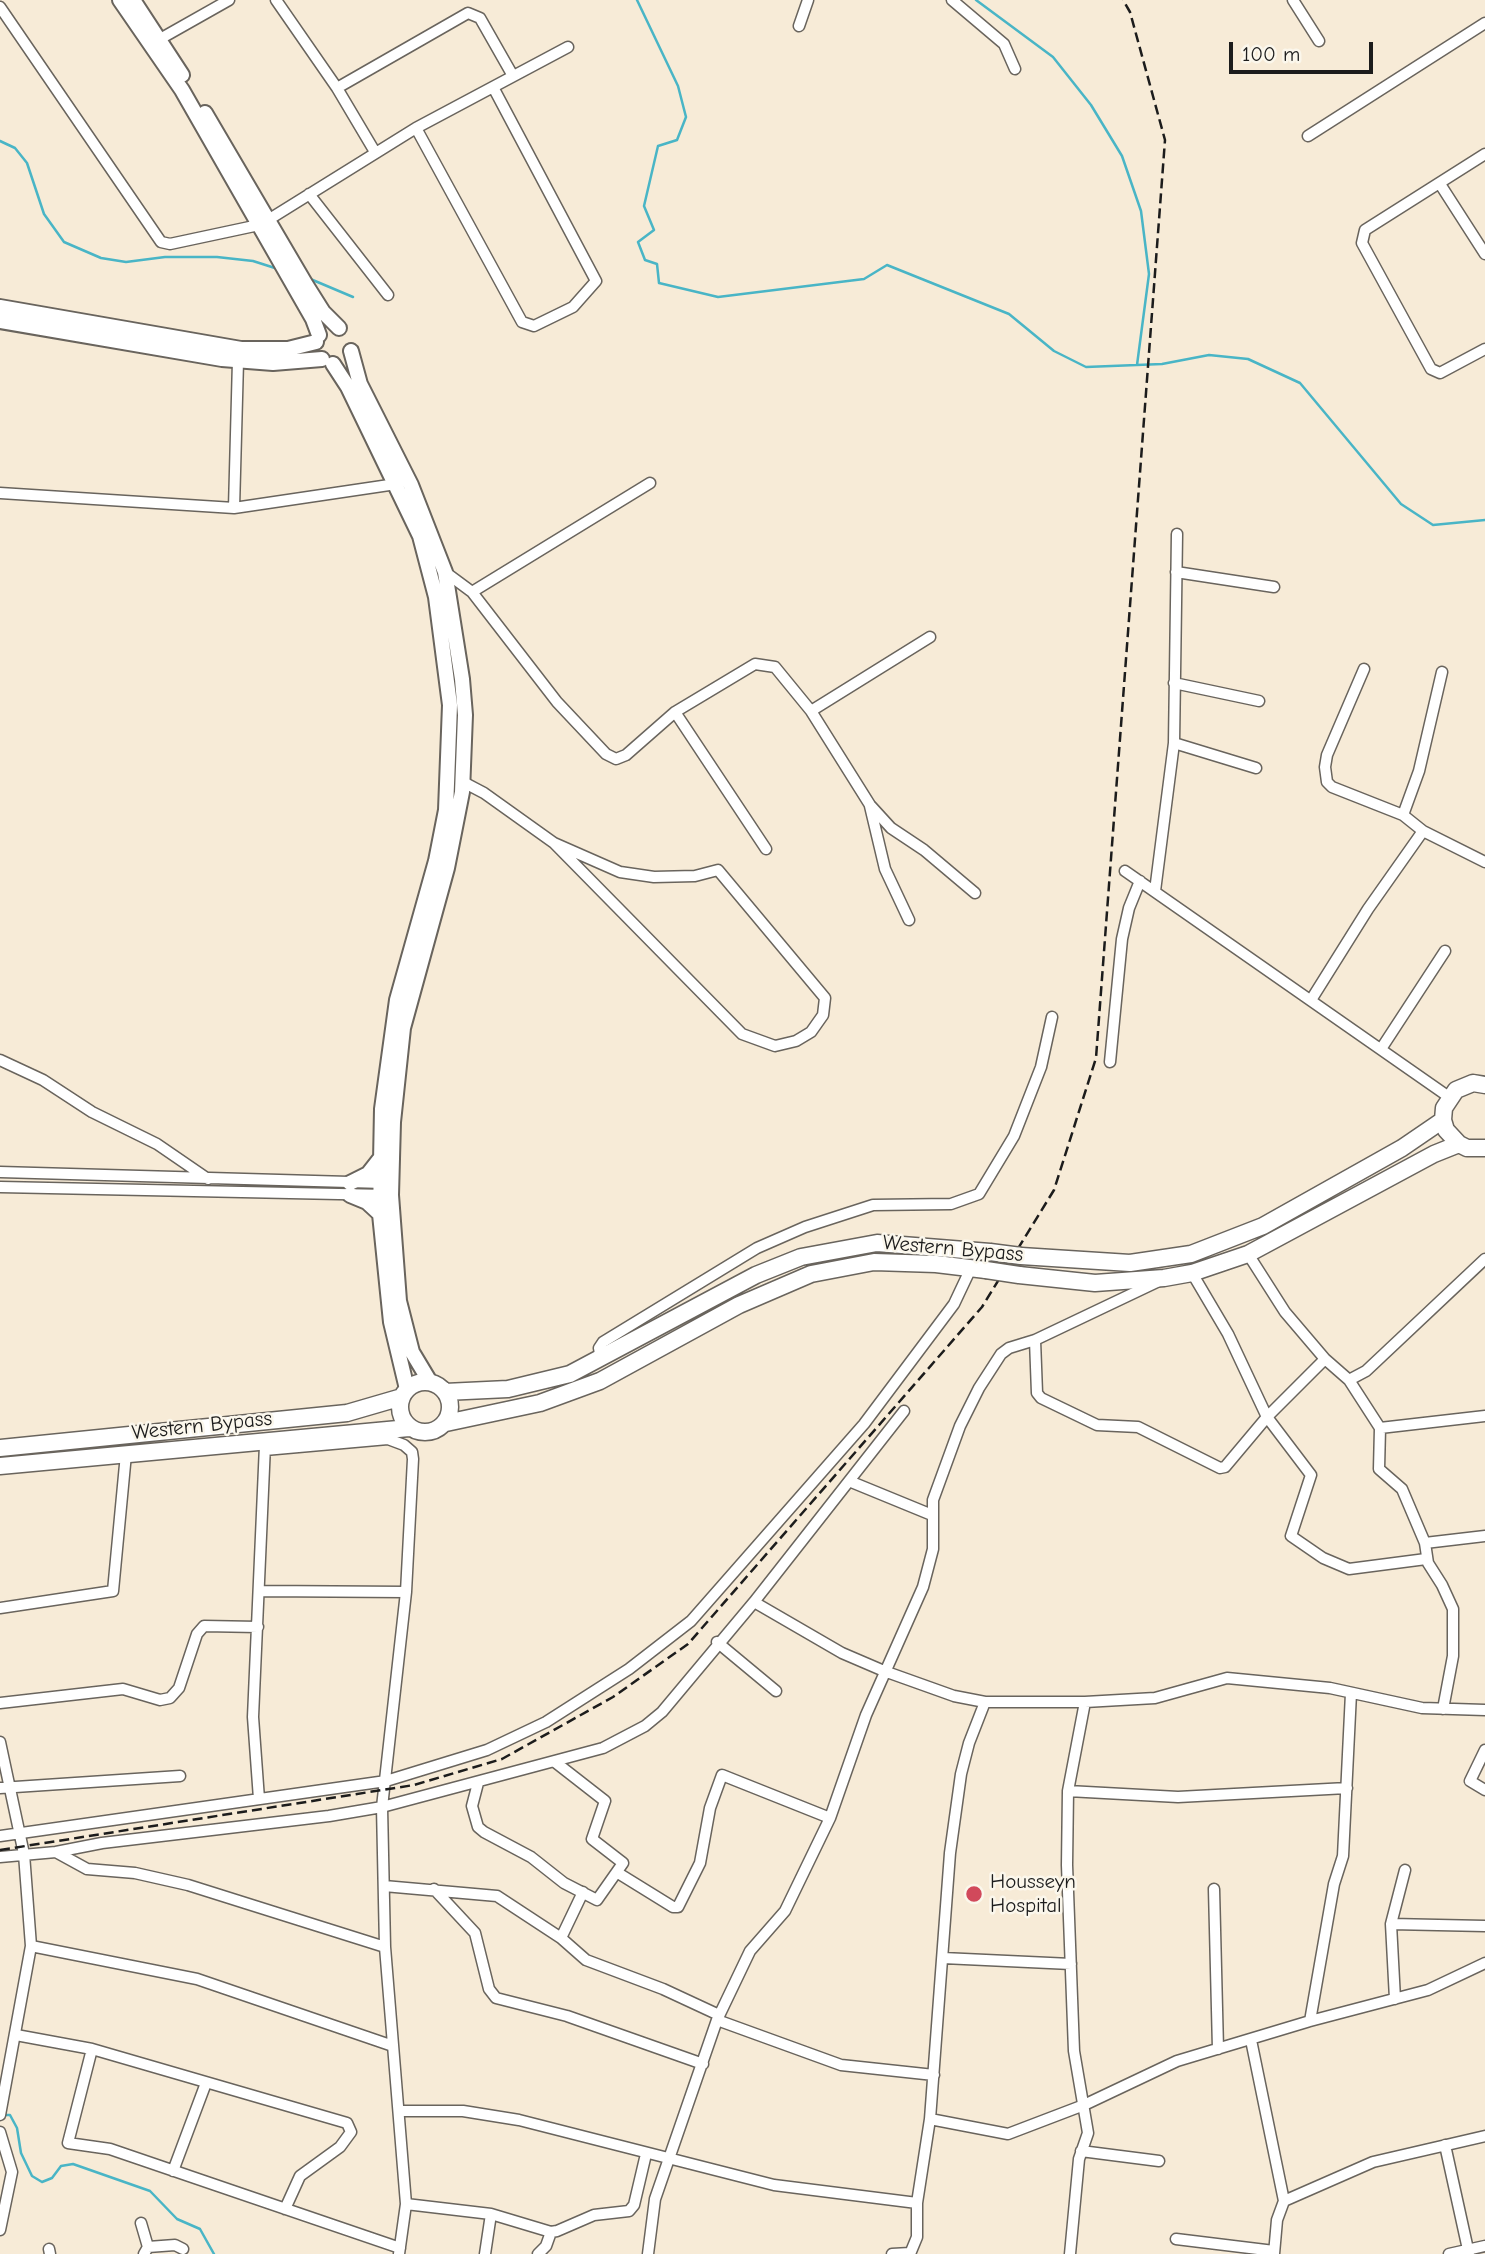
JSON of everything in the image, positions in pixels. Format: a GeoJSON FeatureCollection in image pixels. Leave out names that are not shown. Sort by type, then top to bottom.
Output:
{"type":"FeatureCollection","features":[{"type":"Feature","properties":{"kind":"main road"},"geometry":{"type":"LineString","coordinates":[[120,0],[182,90],[263,223],[293,274],[327,361],[348,387],[420,537],[436,597],[447,667],[451,738],[446,810],[391,1025],[379,1160],[385,1189],[402,1318],[412,1352],[430,1382],[445,1392],[450,1405],[446,1423],[428,1433],[409,1428],[399,1410],[405,1393],[391,1322],[380,1214],[385,1189],[404,1028],[447,868],[463,782],[462,679],[445,572],[411,485],[360,384],[351,351],[351,340],[323,312],[306,285],[293,274],[282,265],[263,223],[160,39],[133,0]]}},
{"type":"Feature","properties":{"kind":"main road"},"geometry":{"type":"LineString","coordinates":[[0,307],[241,349],[288,349],[317,339],[326,329],[339,328]]}},
{"type":"Feature","properties":{"kind":"main road"},"geometry":{"type":"LineString","coordinates":[[0,321],[238,361],[343,361],[351,351]]}},
{"type":"Feature","properties":{"kind":"main road"},"geometry":{"type":"LineString","coordinates":[[1485,1085],[1464,1085],[1449,1097],[1443,1120],[1446,1129],[1459,1144],[1477,1149],[1485,1147]]}},
{"type":"Feature","properties":{"kind":"main road","name":"Western Bypass"},"geometry":{"type":"LineString","coordinates":[[445,1392],[485,1391],[537,1384],[570,1374],[601,1360],[744,1281],[801,1257],[877,1243],[1105,1263],[1163,1260],[1191,1254],[1263,1226],[1402,1148],[1443,1120]]}},
{"type":"Feature","properties":{"kind":"main road","name":"Western Bypass"},"geometry":{"type":"LineString","coordinates":[[446,1423],[540,1403],[600,1381],[739,1305],[811,1274],[874,1262],[979,1269],[1095,1283],[1164,1278],[1192,1273],[1248,1254],[1434,1154],[1459,1144]]}},
{"type":"Feature","properties":{"kind":"main road"},"geometry":{"type":"LineString","coordinates":[[379,1160],[368,1174],[350,1189],[380,1214]]}},
{"type":"Feature","properties":{"kind":"main road"},"geometry":{"type":"LineString","coordinates":[[405,1393],[419,1382],[430,1382]]}},
{"type":"Feature","properties":{"kind":"main road","name":"Western Bypass"},"geometry":{"type":"LineString","coordinates":[[0,1448],[346,1413],[405,1393]]}},
{"type":"Feature","properties":{"kind":"main road","name":"Western Bypass"},"geometry":{"type":"LineString","coordinates":[[0,1466],[126,1454],[265,1446],[409,1428]]}},
{"type":"Feature","properties":{"kind":"street"},"geometry":{"type":"LineString","coordinates":[[160,39],[229,0]]}},
{"type":"Feature","properties":{"kind":"street"},"geometry":{"type":"LineString","coordinates":[[276,0],[337,88],[375,152]]}},
{"type":"Feature","properties":{"kind":"street"},"geometry":{"type":"LineString","coordinates":[[799,26],[808,0]]}},
{"type":"Feature","properties":{"kind":"street"},"geometry":{"type":"LineString","coordinates":[[952,0],[1004,44],[1015,69]]}},
{"type":"Feature","properties":{"kind":"street"},"geometry":{"type":"LineString","coordinates":[[1293,0],[1320,41]]}},
{"type":"Feature","properties":{"kind":"street"},"geometry":{"type":"LineString","coordinates":[[0,7],[161,242],[170,244],[263,223],[416,128],[568,47]]}},
{"type":"Feature","properties":{"kind":"street"},"geometry":{"type":"LineString","coordinates":[[337,88],[468,13],[480,18],[513,76]]}},
{"type":"Feature","properties":{"kind":"street"},"geometry":{"type":"LineString","coordinates":[[1308,136],[1485,23]]}},
{"type":"Feature","properties":{"kind":"street"},"geometry":{"type":"LineString","coordinates":[[416,128],[522,322],[534,326],[573,307],[596,281],[493,87]]}},
{"type":"Feature","properties":{"kind":"street"},"geometry":{"type":"LineString","coordinates":[[1485,155],[1366,230],[1362,243],[1431,369],[1440,373],[1485,349]]}},
{"type":"Feature","properties":{"kind":"street"},"geometry":{"type":"LineString","coordinates":[[1440,184],[1485,254]]}},
{"type":"Feature","properties":{"kind":"street"},"geometry":{"type":"LineString","coordinates":[[309,194],[388,295]]}},
{"type":"Feature","properties":{"kind":"street"},"geometry":{"type":"LineString","coordinates":[[234,508],[238,361]]}},
{"type":"Feature","properties":{"kind":"street"},"geometry":{"type":"LineString","coordinates":[[472,592],[650,483]]}},
{"type":"Feature","properties":{"kind":"street"},"geometry":{"type":"LineString","coordinates":[[0,493],[234,508],[396,484]]}},
{"type":"Feature","properties":{"kind":"street"},"geometry":{"type":"LineString","coordinates":[[1155,891],[1174,743],[1177,534]]}},
{"type":"Feature","properties":{"kind":"street"},"geometry":{"type":"LineString","coordinates":[[445,572],[472,592],[517,655],[606,754],[616,759],[626,755],[676,712],[755,664],[775,667],[811,711],[870,805],[891,828],[924,850],[975,893]]}},
{"type":"Feature","properties":{"kind":"street"},"geometry":{"type":"LineString","coordinates":[[1176,572],[1275,587]]}},
{"type":"Feature","properties":{"kind":"street"},"geometry":{"type":"LineString","coordinates":[[811,711],[930,637]]}},
{"type":"Feature","properties":{"kind":"street"},"geometry":{"type":"LineString","coordinates":[[1364,669],[1327,755],[1326,776],[1332,787],[1403,815],[1423,831],[1485,862]]}},
{"type":"Feature","properties":{"kind":"street"},"geometry":{"type":"LineString","coordinates":[[1403,815],[1416,784],[1442,672]]}},
{"type":"Feature","properties":{"kind":"street"},"geometry":{"type":"LineString","coordinates":[[1174,683],[1259,701]]}},
{"type":"Feature","properties":{"kind":"street"},"geometry":{"type":"LineString","coordinates":[[676,712],[766,849]]}},
{"type":"Feature","properties":{"kind":"street"},"geometry":{"type":"LineString","coordinates":[[1174,743],[1256,768]]}},
{"type":"Feature","properties":{"kind":"street"},"geometry":{"type":"LineString","coordinates":[[463,782],[484,793],[554,843],[743,1034],[775,1046],[796,1041],[811,1032],[823,1015],[825,998],[718,870],[695,876],[654,877],[620,872],[554,843]]}},
{"type":"Feature","properties":{"kind":"street"},"geometry":{"type":"LineString","coordinates":[[870,805],[885,869],[909,919]]}},
{"type":"Feature","properties":{"kind":"street"},"geometry":{"type":"LineString","coordinates":[[1311,1000],[1368,909],[1423,831]]}},
{"type":"Feature","properties":{"kind":"street"},"geometry":{"type":"LineString","coordinates":[[1125,871],[1449,1097]]}},
{"type":"Feature","properties":{"kind":"street"},"geometry":{"type":"LineString","coordinates":[[1110,1062],[1122,939],[1129,908],[1140,881]]}},
{"type":"Feature","properties":{"kind":"street"},"geometry":{"type":"LineString","coordinates":[[1381,1049],[1445,951]]}},
{"type":"Feature","properties":{"kind":"street"},"geometry":{"type":"LineString","coordinates":[[601,1360],[599,1348],[609,1338],[757,1248],[805,1227],[873,1205],[951,1203],[979,1194],[1014,1136],[1041,1067],[1052,1017]]}},
{"type":"Feature","properties":{"kind":"street"},"geometry":{"type":"LineString","coordinates":[[0,1060],[43,1080],[92,1112],[157,1144],[209,1179]]}},
{"type":"Feature","properties":{"kind":"street"},"geometry":{"type":"LineString","coordinates":[[0,1172],[209,1179],[350,1189]]}},
{"type":"Feature","properties":{"kind":"street"},"geometry":{"type":"LineString","coordinates":[[0,1187],[385,1189]]}},
{"type":"Feature","properties":{"kind":"street"},"geometry":{"type":"LineString","coordinates":[[1248,1254],[1284,1312],[1325,1359],[1349,1380],[1380,1428],[1379,1469],[1402,1489],[1425,1542],[1426,1559],[1453,1609],[1452,1656],[1443,1709]]}},
{"type":"Feature","properties":{"kind":"street"},"geometry":{"type":"LineString","coordinates":[[1349,1380],[1366,1371],[1485,1259]]}},
{"type":"Feature","properties":{"kind":"street"},"geometry":{"type":"LineString","coordinates":[[0,1836],[386,1781],[486,1750],[545,1722],[629,1669],[691,1621],[864,1424],[979,1269]]}},
{"type":"Feature","properties":{"kind":"street"},"geometry":{"type":"LineString","coordinates":[[1192,1273],[1228,1334],[1267,1417],[1311,1475],[1290,1533],[1293,1539],[1323,1558],[1349,1569],[1359,1570],[1426,1559]]}},
{"type":"Feature","properties":{"kind":"street"},"geometry":{"type":"LineString","coordinates":[[648,2254],[655,2199],[718,2018],[750,1951],[785,1911],[830,1818],[884,1671],[923,1587],[933,1549],[932,1515],[936,1492],[960,1426],[979,1388],[1001,1354],[1164,1278]]}},
{"type":"Feature","properties":{"kind":"street"},"geometry":{"type":"LineString","coordinates":[[1035,1340],[1037,1392],[1041,1398],[1097,1425],[1138,1427],[1220,1468],[1224,1467],[1267,1417],[1325,1359]]}},
{"type":"Feature","properties":{"kind":"street"},"geometry":{"type":"LineString","coordinates":[[0,1857],[56,1853],[102,1843],[316,1818],[382,1807],[604,1748],[645,1726],[662,1713],[717,1643],[754,1602],[904,1410]]}},
{"type":"Feature","properties":{"kind":"street"},"geometry":{"type":"LineString","coordinates":[[1380,1428],[1485,1416]]}},
{"type":"Feature","properties":{"kind":"street"},"geometry":{"type":"LineString","coordinates":[[92,2049],[68,2143],[110,2149],[399,2251],[406,2204],[401,2111],[385,1947],[382,1807],[406,1592],[412,1451],[388,1439],[265,1446],[253,1717],[259,1799]]}},
{"type":"Feature","properties":{"kind":"street"},"geometry":{"type":"LineString","coordinates":[[0,1608],[113,1591],[126,1454]]}},
{"type":"Feature","properties":{"kind":"street"},"geometry":{"type":"LineString","coordinates":[[849,1480],[932,1515]]}},
{"type":"Feature","properties":{"kind":"street"},"geometry":{"type":"LineString","coordinates":[[1425,1542],[1485,1536]]}},
{"type":"Feature","properties":{"kind":"street"},"geometry":{"type":"LineString","coordinates":[[260,1591],[406,1592]]}},
{"type":"Feature","properties":{"kind":"street"},"geometry":{"type":"LineString","coordinates":[[754,1602],[842,1653],[954,1696],[985,1702],[1085,1702],[1155,1698],[1227,1678],[1351,1693],[1422,1708],[1485,1710]]}},
{"type":"Feature","properties":{"kind":"street"},"geometry":{"type":"LineString","coordinates":[[0,1703],[123,1689],[160,1700],[170,1698],[179,1688],[197,1634],[204,1626],[258,1627]]}},
{"type":"Feature","properties":{"kind":"street"},"geometry":{"type":"LineString","coordinates":[[717,1643],[776,1691]]}},
{"type":"Feature","properties":{"kind":"street"},"geometry":{"type":"LineString","coordinates":[[1310,2021],[1334,1884],[1343,1856],[1351,1693]]}},
{"type":"Feature","properties":{"kind":"street"},"geometry":{"type":"LineString","coordinates":[[892,2254],[910,2253],[917,2237],[917,2203],[934,2075],[950,1853],[961,1774],[985,1702]]}},
{"type":"Feature","properties":{"kind":"street"},"geometry":{"type":"LineString","coordinates":[[1070,2254],[1081,2151],[1088,2133],[1074,2051],[1068,1791],[1085,1702]]}},
{"type":"Feature","properties":{"kind":"street"},"geometry":{"type":"LineString","coordinates":[[0,1742],[5,1787],[24,1854],[31,1945],[1,2111]]}},
{"type":"Feature","properties":{"kind":"street"},"geometry":{"type":"LineString","coordinates":[[1485,1750],[1470,1781],[1485,1790]]}},
{"type":"Feature","properties":{"kind":"street"},"geometry":{"type":"LineString","coordinates":[[478,1783],[472,1806],[478,1827],[599,1900],[618,1873],[621,1860],[592,1839],[607,1805],[555,1762]]}},
{"type":"Feature","properties":{"kind":"street"},"geometry":{"type":"LineString","coordinates":[[618,1873],[673,1908],[678,1907],[702,1858],[710,1808],[722,1775],[830,1818]]}},
{"type":"Feature","properties":{"kind":"street"},"geometry":{"type":"LineString","coordinates":[[5,1787],[180,1776]]}},
{"type":"Feature","properties":{"kind":"street"},"geometry":{"type":"LineString","coordinates":[[1068,1791],[1178,1797],[1346,1788]]}},
{"type":"Feature","properties":{"kind":"street"},"geometry":{"type":"LineString","coordinates":[[56,1853],[87,1869],[135,1873],[188,1885],[385,1947]]}},
{"type":"Feature","properties":{"kind":"street"},"geometry":{"type":"LineString","coordinates":[[1395,1999],[1391,1924],[1405,1870]]}},
{"type":"Feature","properties":{"kind":"street"},"geometry":{"type":"LineString","coordinates":[[384,1886],[497,1896],[561,1938],[586,1960],[663,1989],[718,2018],[841,2065],[934,2075]]}},
{"type":"Feature","properties":{"kind":"street"},"geometry":{"type":"LineString","coordinates":[[434,1889],[475,1933],[489,1989],[496,1998],[567,2016],[703,2064]]}},
{"type":"Feature","properties":{"kind":"street"},"geometry":{"type":"LineString","coordinates":[[1214,1889],[1219,2049]]}},
{"type":"Feature","properties":{"kind":"street"},"geometry":{"type":"LineString","coordinates":[[561,1938],[583,1892]]}},
{"type":"Feature","properties":{"kind":"street"},"geometry":{"type":"LineString","coordinates":[[1391,1924],[1485,1926]]}},
{"type":"Feature","properties":{"kind":"street"},"geometry":{"type":"LineString","coordinates":[[31,1945],[197,1979],[393,2046]]}},
{"type":"Feature","properties":{"kind":"street"},"geometry":{"type":"LineString","coordinates":[[943,1958],[1071,1964]]}},
{"type":"Feature","properties":{"kind":"street"},"geometry":{"type":"LineString","coordinates":[[930,2119],[1009,2134],[1084,2105],[1177,2062],[1310,2021],[1449,1983],[1485,1963]]}},
{"type":"Feature","properties":{"kind":"street"},"geometry":{"type":"LineString","coordinates":[[16,2035],[92,2049],[351,2127],[351,2132],[337,2151],[300,2176],[285,2209]]}},
{"type":"Feature","properties":{"kind":"street"},"geometry":{"type":"LineString","coordinates":[[1176,2239],[1274,2252],[1277,2220],[1284,2201],[1251,2040]]}},
{"type":"Feature","properties":{"kind":"street"},"geometry":{"type":"LineString","coordinates":[[173,2171],[206,2083]]}},
{"type":"Feature","properties":{"kind":"street"},"geometry":{"type":"LineString","coordinates":[[401,2111],[463,2111],[519,2120],[670,2161],[791,2188],[917,2203]]}},
{"type":"Feature","properties":{"kind":"street"},"geometry":{"type":"LineString","coordinates":[[0,2132],[12,2172],[3,2203],[0,2230]]}},
{"type":"Feature","properties":{"kind":"street"},"geometry":{"type":"LineString","coordinates":[[1284,2201],[1373,2162],[1485,2136]]}},
{"type":"Feature","properties":{"kind":"street"},"geometry":{"type":"LineString","coordinates":[[1446,2145],[1468,2253]]}},
{"type":"Feature","properties":{"kind":"street"},"geometry":{"type":"LineString","coordinates":[[1081,2151],[1159,2161]]}},
{"type":"Feature","properties":{"kind":"street"},"geometry":{"type":"LineString","coordinates":[[406,2204],[491,2214],[551,2232],[594,2215],[629,2211],[634,2204],[646,2154]]}},
{"type":"Feature","properties":{"kind":"street"},"geometry":{"type":"LineString","coordinates":[[485,2254],[491,2214]]}},
{"type":"Feature","properties":{"kind":"street"},"geometry":{"type":"LineString","coordinates":[[141,2223],[146,2250],[175,2245],[183,2249]]}},
{"type":"Feature","properties":{"kind":"street"},"geometry":{"type":"LineString","coordinates":[[538,2254],[546,2246],[551,2232]]}},
{"type":"Feature","properties":{"kind":"street"},"geometry":{"type":"LineString","coordinates":[[1449,2254],[1468,2253],[1485,2246]]}},
{"type":"Feature","properties":{"kind":"waterway"},"geometry":{"type":"LineString","coordinates":[[637,0],[678,86],[686,117],[677,140],[658,146],[644,206],[654,230],[638,242],[645,260],[657,264],[659,283],[718,297],[864,279],[887,265],[1009,314],[1054,351],[1086,367],[1162,364],[1209,355],[1248,359],[1300,383],[1401,504],[1433,525],[1485,520]]}},
{"type":"Feature","properties":{"kind":"waterway"},"geometry":{"type":"LineString","coordinates":[[976,0],[1053,57],[1091,105],[1122,156],[1141,211],[1149,274],[1137,365]]}},
{"type":"Feature","properties":{"kind":"waterway"},"geometry":{"type":"LineString","coordinates":[[0,141],[15,148],[27,163],[44,214],[64,242],[101,258],[126,262],[165,257],[217,257],[253,261],[278,269]]}},
{"type":"Feature","properties":{"kind":"waterway"},"geometry":{"type":"LineString","coordinates":[[308,278],[353,297]]}},
{"type":"Feature","properties":{"kind":"waterway"},"geometry":{"type":"LineString","coordinates":[[2,2115],[10,2115],[17,2128],[21,2153],[32,2176],[42,2182],[52,2178],[61,2166],[73,2164],[150,2191],[177,2219],[200,2229],[214,2254]]}},
{"type":"Feature","properties":{"kind":"railway"},"geometry":{"type":"LineString","coordinates":[[0,1850],[414,1785],[502,1759],[613,1697],[688,1644],[982,1307],[1054,1190],[1096,1058],[1165,140],[1130,12],[1123,0]]}},
{"type":"Feature","properties":{"kind":"place","name":"Housseyn Hospital"},"geometry":{"type":"Point","coordinates":[974,1894]}}]}
